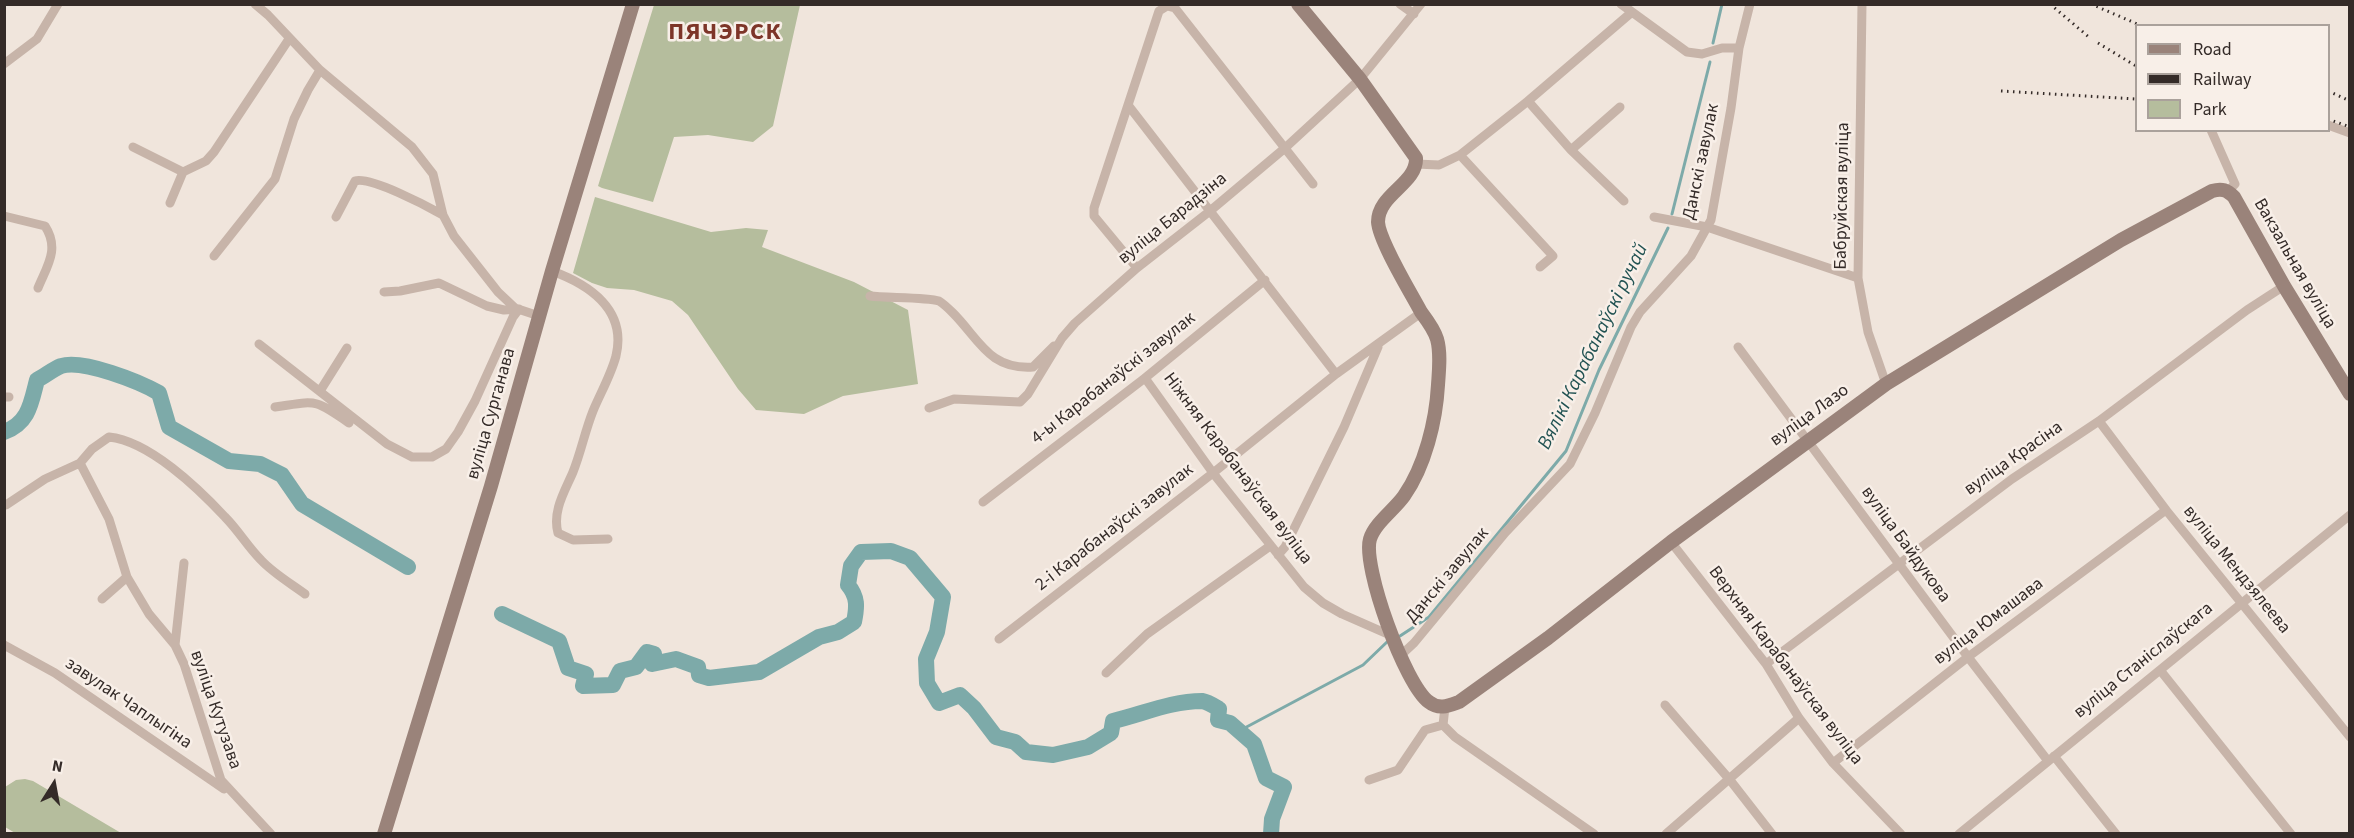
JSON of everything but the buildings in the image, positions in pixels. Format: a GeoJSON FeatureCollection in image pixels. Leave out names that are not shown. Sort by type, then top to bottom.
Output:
{"type":"FeatureCollection","features":[{"type":"Feature","properties":{"kind":"main road","name":"вуліца Сурганава"},"geometry":{"type":"LineString","coordinates":[[384,834],[491,486],[552,270],[633,4]]}},
{"type":"Feature","properties":{"kind":"main road"},"geometry":{"type":"LineString","coordinates":[[1298,4],[1360,79],[1412,149],[1416,164],[1413,172],[1384,203],[1378,221],[1385,242],[1437,340],[1439,360],[1434,417],[1417,472],[1404,496],[1370,537],[1368,553],[1392,636],[1414,686],[1428,702],[1445,707]]}},
{"type":"Feature","properties":{"kind":"main road","name":"Вакзальная вуліца"},"geometry":{"type":"LineString","coordinates":[[2224,190],[2234,197],[2349,394]]}},
{"type":"Feature","properties":{"kind":"main road","name":"вуліца Лазо"},"geometry":{"type":"LineString","coordinates":[[1445,707],[1459,702],[1548,638],[1671,542],[1886,384],[2121,240],[2212,191],[2224,190]]}},
{"type":"Feature","properties":{"kind":"street"},"geometry":{"type":"LineString","coordinates":[[4,64],[37,39],[58,4]]}},
{"type":"Feature","properties":{"kind":"street"},"geometry":{"type":"LineString","coordinates":[[255,4],[320,70],[412,147],[433,174],[443,215],[454,236],[498,292],[519,309],[539,316]]}},
{"type":"Feature","properties":{"kind":"street"},"geometry":{"type":"LineString","coordinates":[[1400,4],[1414,14]]}},
{"type":"Feature","properties":{"kind":"street","name":"вуліца Барадзіна"},"geometry":{"type":"LineString","coordinates":[[929,408],[954,399],[1020,402],[1028,394],[1062,338],[1075,323],[1137,268],[1285,148],[1360,79],[1421,4]]}},
{"type":"Feature","properties":{"kind":"street"},"geometry":{"type":"LineString","coordinates":[[1621,4],[1687,52],[1702,54],[1722,48],[1739,48]]}},
{"type":"Feature","properties":{"kind":"street","name":"Данскі завулак"},"geometry":{"type":"LineString","coordinates":[[1400,656],[1414,644],[1505,533],[1570,464],[1595,413],[1631,327],[1640,312],[1691,256],[1711,220],[1739,48],[1750,4]]}},
{"type":"Feature","properties":{"kind":"street","name":"Бабруйская вуліца"},"geometry":{"type":"LineString","coordinates":[[1862,4],[1858,278],[1868,332],[1886,384]]}},
{"type":"Feature","properties":{"kind":"street"},"geometry":{"type":"LineString","coordinates":[[1137,268],[1094,216],[1094,208],[1159,11],[1167,6],[1175,8],[1313,184]]}},
{"type":"Feature","properties":{"kind":"street"},"geometry":{"type":"LineString","coordinates":[[1416,164],[1439,165],[1460,155],[1528,101],[1632,12]]}},
{"type":"Feature","properties":{"kind":"street"},"geometry":{"type":"LineString","coordinates":[[170,203],[183,172],[206,161],[214,152],[289,39]]}},
{"type":"Feature","properties":{"kind":"street"},"geometry":{"type":"LineString","coordinates":[[214,256],[276,179],[294,119],[320,70]]}},
{"type":"Feature","properties":{"kind":"street"},"geometry":{"type":"LineString","coordinates":[[1528,101],[1571,150],[1624,201]]}},
{"type":"Feature","properties":{"kind":"street"},"geometry":{"type":"LineString","coordinates":[[1128,105],[1336,374]]}},
{"type":"Feature","properties":{"kind":"street"},"geometry":{"type":"LineString","coordinates":[[1571,150],[1620,107]]}},
{"type":"Feature","properties":{"kind":"street"},"geometry":{"type":"LineString","coordinates":[[2330,126],[2349,134]]}},
{"type":"Feature","properties":{"kind":"street"},"geometry":{"type":"LineString","coordinates":[[2212,132],[2235,184],[2224,190]]}},
{"type":"Feature","properties":{"kind":"street"},"geometry":{"type":"LineString","coordinates":[[133,147],[183,172]]}},
{"type":"Feature","properties":{"kind":"street"},"geometry":{"type":"LineString","coordinates":[[1460,155],[1553,256],[1540,267]]}},
{"type":"Feature","properties":{"kind":"street"},"geometry":{"type":"LineString","coordinates":[[336,217],[355,181],[360,179],[390,189],[443,215]]}},
{"type":"Feature","properties":{"kind":"street"},"geometry":{"type":"LineString","coordinates":[[4,216],[45,226],[53,241],[53,249],[38,288]]}},
{"type":"Feature","properties":{"kind":"street"},"geometry":{"type":"LineString","coordinates":[[1654,217],[1707,227],[1858,278]]}},
{"type":"Feature","properties":{"kind":"street"},"geometry":{"type":"LineString","coordinates":[[552,270],[602,301],[613,315],[618,331],[616,357],[556,511],[558,533],[573,540],[608,539]]}},
{"type":"Feature","properties":{"kind":"street","name":"4-ы Карабанаўскі завулак"},"geometry":{"type":"LineString","coordinates":[[983,502],[1145,378],[1264,280]]}},
{"type":"Feature","properties":{"kind":"street"},"geometry":{"type":"LineString","coordinates":[[384,292],[400,291],[439,282],[487,306],[504,310],[519,309]]}},
{"type":"Feature","properties":{"kind":"street","name":"вуліца Красіна"},"geometry":{"type":"LineString","coordinates":[[1766,664],[2012,479],[2099,421],[2247,310],[2284,286]]}},
{"type":"Feature","properties":{"kind":"street"},"geometry":{"type":"LineString","coordinates":[[870,296],[931,299],[940,302],[960,320],[977,343],[995,358],[1010,366],[1033,367],[1062,338]]}},
{"type":"Feature","properties":{"kind":"street","name":"вуліца Сурганава"},"geometry":{"type":"LineString","coordinates":[[259,344],[393,448],[412,457],[432,457],[446,449],[458,432],[475,401],[513,317],[519,309]]}},
{"type":"Feature","properties":{"kind":"street","name":"2-і Карабанаўскі завулак"},"geometry":{"type":"LineString","coordinates":[[999,639],[1336,374],[1422,312]]}},
{"type":"Feature","properties":{"kind":"street"},"geometry":{"type":"LineString","coordinates":[[1278,555],[1285,547],[1344,427],[1379,345]]}},
{"type":"Feature","properties":{"kind":"street","name":"вуліца Байдукова"},"geometry":{"type":"LineString","coordinates":[[1738,347],[1968,657],[2116,834]]}},
{"type":"Feature","properties":{"kind":"street"},"geometry":{"type":"LineString","coordinates":[[320,391],[347,348]]}},
{"type":"Feature","properties":{"kind":"street","name":"Ніжняя Карабанаўская вуліца"},"geometry":{"type":"LineString","coordinates":[[1145,378],[1213,473],[1304,587],[1323,603],[1370,628],[1392,636]]}},
{"type":"Feature","properties":{"kind":"street"},"geometry":{"type":"LineString","coordinates":[[275,407],[312,401],[321,404],[351,424],[363,426]]}},
{"type":"Feature","properties":{"kind":"street","name":"вуліца Мендзялеева"},"geometry":{"type":"LineString","coordinates":[[2099,421],[2166,510],[2349,737]]}},
{"type":"Feature","properties":{"kind":"street"},"geometry":{"type":"LineString","coordinates":[[6,505],[45,479],[80,463],[92,449],[109,437],[120,438],[138,445],[195,488],[226,518],[261,560],[305,594]]}},
{"type":"Feature","properties":{"kind":"street","name":"вуліца Кутузава"},"geometry":{"type":"LineString","coordinates":[[80,463],[109,519],[127,577],[148,614],[175,645],[184,664],[221,780],[231,794],[271,834]]}},
{"type":"Feature","properties":{"kind":"street","name":"вуліца Юмашава"},"geometry":{"type":"LineString","coordinates":[[1833,763],[1968,657],[2166,510]]}},
{"type":"Feature","properties":{"kind":"street","name":"вуліца Станіслаўскага"},"geometry":{"type":"LineString","coordinates":[[1959,834],[2349,514]]}},
{"type":"Feature","properties":{"kind":"street","name":"Верхняя Карабанаўская вуліца"},"geometry":{"type":"LineString","coordinates":[[1671,542],[1766,664],[1799,718],[1833,763],[1901,834]]}},
{"type":"Feature","properties":{"kind":"street"},"geometry":{"type":"LineString","coordinates":[[1106,673],[1147,634],[1270,546]]}},
{"type":"Feature","properties":{"kind":"street"},"geometry":{"type":"LineString","coordinates":[[175,645],[184,563]]}},
{"type":"Feature","properties":{"kind":"street"},"geometry":{"type":"LineString","coordinates":[[102,599],[127,577]]}},
{"type":"Feature","properties":{"kind":"street","name":"завулак Чаплыгіна"},"geometry":{"type":"LineString","coordinates":[[4,645],[55,673],[231,794]]}},
{"type":"Feature","properties":{"kind":"street"},"geometry":{"type":"LineString","coordinates":[[2160,670],[2291,834]]}},
{"type":"Feature","properties":{"kind":"street"},"geometry":{"type":"LineString","coordinates":[[1665,705],[1730,780],[1772,834]]}},
{"type":"Feature","properties":{"kind":"street"},"geometry":{"type":"LineString","coordinates":[[1443,725],[1445,707]]}},
{"type":"Feature","properties":{"kind":"street"},"geometry":{"type":"LineString","coordinates":[[1666,834],[1799,718]]}},
{"type":"Feature","properties":{"kind":"street"},"geometry":{"type":"LineString","coordinates":[[1370,780],[1398,770],[1425,730],[1443,725]]}},
{"type":"Feature","properties":{"kind":"street"},"geometry":{"type":"LineString","coordinates":[[1443,725],[1455,737],[1594,834]]}},
{"type":"Feature","properties":{"kind":"green space"},"geometry":{"type":"Polygon","coordinates":[[[654,5],[800,5],[773,126],[753,142],[708,135],[674,137],[653,202],[598,186],[654,5]]]}},
{"type":"Feature","properties":{"kind":"green space"},"geometry":{"type":"Polygon","coordinates":[[[595,197],[711,232],[746,228],[768,230],[762,247],[854,282],[908,310],[918,384],[843,396],[804,414],[756,410],[738,389],[688,315],[672,301],[634,290],[607,288],[573,273],[595,197]]]}},
{"type":"Feature","properties":{"kind":"green space"},"geometry":{"type":"Polygon","coordinates":[[[16,780],[33,781],[121,833],[15,833],[5,827],[5,787],[16,780]]]}},
{"type":"Feature","properties":{"kind":"waterway","name":"Вялікі Карабанаўскі ручай"},"geometry":{"type":"LineString","coordinates":[[1713,43],[1722,4]]}},
{"type":"Feature","properties":{"kind":"waterway","name":"Вялікі Карабанаўскі ручай"},"geometry":{"type":"LineString","coordinates":[[1672,214],[1710,62]]}},
{"type":"Feature","properties":{"kind":"waterway","name":"Вялікі Карабанаўскі ручай"},"geometry":{"type":"LineString","coordinates":[[1400,636],[1429,617],[1566,451],[1599,370],[1668,228]]}},
{"type":"Feature","properties":{"kind":"waterway"},"geometry":{"type":"LineString","coordinates":[[4,432],[24,418],[31,404],[37,380],[55,369],[71,365],[111,373],[159,393],[169,427],[229,461],[260,464],[282,475],[302,504],[408,567]]}},
{"type":"Feature","properties":{"kind":"waterway"},"geometry":{"type":"LineString","coordinates":[[502,614],[559,641],[568,668],[586,674],[583,686],[613,685],[620,671],[636,667],[647,652],[654,654],[652,664],[676,659],[698,667],[699,675],[709,678],[759,672],[819,637],[838,632],[854,622],[856,602],[848,585],[851,566],[861,552],[891,551],[910,558],[943,597],[937,632],[926,659],[927,683],[939,703],[960,695],[974,708],[996,737],[1015,742],[1026,752],[1053,755],[1088,747],[1111,733],[1113,721],[1179,703],[1206,702],[1219,709],[1218,720],[1230,723],[1254,744],[1266,778],[1284,787],[1272,819],[1271,834]]}},
{"type":"Feature","properties":{"kind":"waterway","name":"Вялікі Карабанаўскі ручай"},"geometry":{"type":"LineString","coordinates":[[1239,731],[1363,665],[1387,642]]}},
{"type":"Feature","properties":{"kind":"railway"},"geometry":{"type":"LineString","coordinates":[[2050,4],[2090,38]]}},
{"type":"Feature","properties":{"kind":"railway"},"geometry":{"type":"LineString","coordinates":[[2091,4],[2137,24]]}},
{"type":"Feature","properties":{"kind":"railway"},"geometry":{"type":"LineString","coordinates":[[2098,43],[2135,65]]}},
{"type":"Feature","properties":{"kind":"railway"},"geometry":{"type":"LineString","coordinates":[[2001,91],[2135,99]]}},
{"type":"Feature","properties":{"kind":"railway"},"geometry":{"type":"LineString","coordinates":[[2330,92],[2350,101]]}},
{"type":"Feature","properties":{"kind":"railway"},"geometry":{"type":"LineString","coordinates":[[2330,120],[2350,127]]}},
{"type":"Feature","properties":{"kind":"district","name":"ПЯЧЭРСК"},"geometry":{"type":"Point","coordinates":[725,34]}}]}
